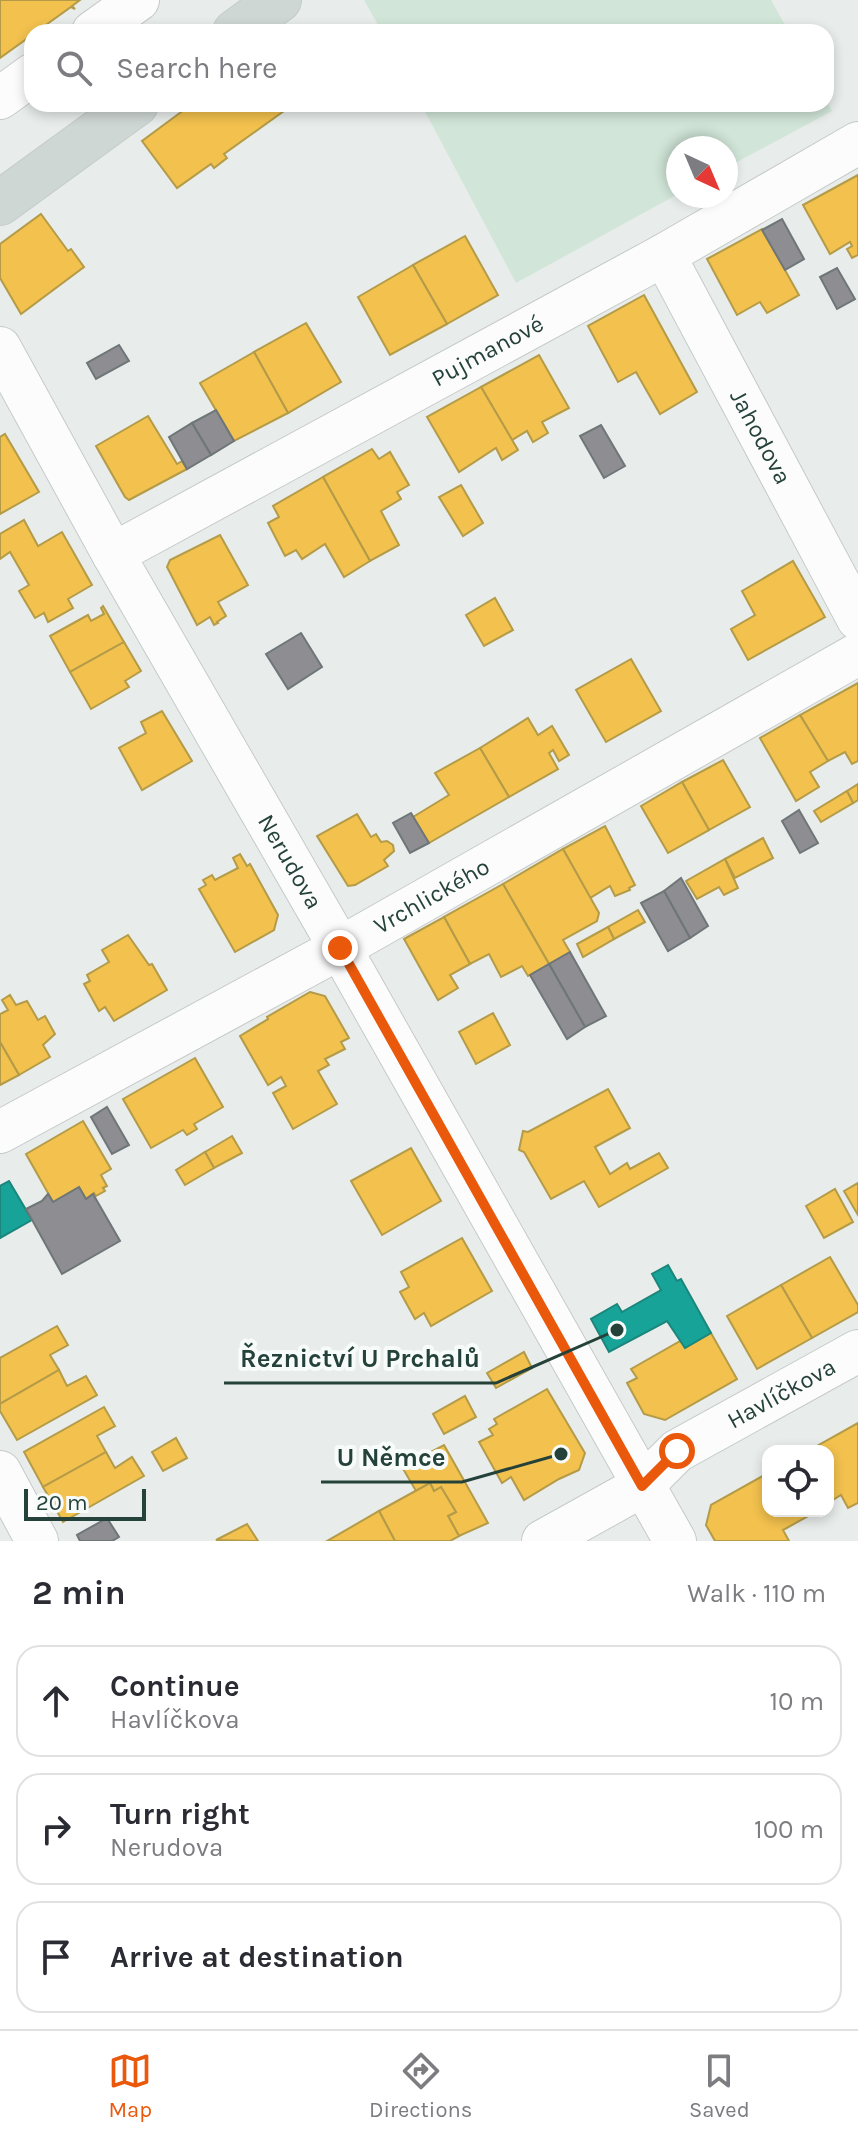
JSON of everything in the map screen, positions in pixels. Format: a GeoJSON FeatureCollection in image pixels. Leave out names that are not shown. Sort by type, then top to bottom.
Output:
{"type":"FeatureCollection","features":[{"type":"Feature","properties":{"kind":"main road"},"geometry":{"type":"LineString","coordinates":[[246,24],[279,0]]}},
{"type":"Feature","properties":{"kind":"main road"},"geometry":{"type":"LineString","coordinates":[[0,203],[125,112]]}},
{"type":"Feature","properties":{"kind":"street"},"geometry":{"type":"LineString","coordinates":[[104,24],[138,0]]}},
{"type":"Feature","properties":{"kind":"street"},"geometry":{"type":"LineString","coordinates":[[0,98],[24,81]]}},
{"type":"Feature","properties":{"kind":"street","name":"Pujmanové"},"geometry":{"type":"LineString","coordinates":[[113,554],[664,255],[858,143]]}},
{"type":"Feature","properties":{"kind":"street","name":"Jahodova"},"geometry":{"type":"LineString","coordinates":[[664,255],[858,619]]}},
{"type":"Feature","properties":{"kind":"street","name":"Nerudova"},"geometry":{"type":"LineString","coordinates":[[0,348],[113,554],[675,1541]]}},
{"type":"Feature","properties":{"kind":"street","name":"Vrchlického"},"geometry":{"type":"LineString","coordinates":[[0,1132],[340,948],[858,654]]}},
{"type":"Feature","properties":{"kind":"street","name":"Havlíčkova"},"geometry":{"type":"LineString","coordinates":[[543,1541],[642,1486],[677,1451],[858,1351]]}},
{"type":"Feature","properties":{"kind":"street"},"geometry":{"type":"LineString","coordinates":[[0,1472],[37,1541]]}},
{"type":"Feature","properties":{"kind":"green space"},"geometry":{"type":"Polygon","coordinates":[[[364,0],[771,0],[784,24],[378,24],[364,0]]]}},
{"type":"Feature","properties":{"kind":"green space"},"geometry":{"type":"Polygon","coordinates":[[[425,112],[830,112],[738,162],[738,136],[666,136],[666,201],[516,283],[425,112]]]}},
{"type":"Feature","properties":{"kind":"building: Homes"},"geometry":{"type":"Polygon","coordinates":[[[0,0],[80,0],[72,6],[75,9],[71,7],[47,24],[24,24],[24,41],[0,58],[0,0]]]}},
{"type":"Feature","properties":{"kind":"building: Homes"},"geometry":{"type":"Polygon","coordinates":[[[181,112],[283,112],[224,154],[227,158],[214,168],[211,164],[177,188],[142,141],[181,112]]]}},
{"type":"Feature","properties":{"kind":"building: Homes"},"geometry":{"type":"Polygon","coordinates":[[[858,175],[858,255],[852,258],[847,249],[852,246],[850,242],[830,254],[803,205],[858,175]]]}},
{"type":"Feature","properties":{"kind":"building: Homes"},"geometry":{"type":"Polygon","coordinates":[[[41,214],[84,267],[21,314],[0,278],[0,244],[41,214]]]}},
{"type":"Feature","properties":{"kind":"building: Homes"},"geometry":{"type":"Polygon","coordinates":[[[762,229],[799,295],[767,313],[760,302],[737,315],[707,259],[762,229]]]}},
{"type":"Feature","properties":{"kind":"building: Homes"},"geometry":{"type":"Polygon","coordinates":[[[465,236],[498,295],[447,324],[413,265],[465,236]]]}},
{"type":"Feature","properties":{"kind":"building: Homes"},"geometry":{"type":"Polygon","coordinates":[[[413,265],[447,324],[390,355],[358,297],[413,265]]]}},
{"type":"Feature","properties":{"kind":"building: Homes"},"geometry":{"type":"Polygon","coordinates":[[[644,295],[697,392],[660,414],[636,372],[618,382],[588,326],[644,295]]]}},
{"type":"Feature","properties":{"kind":"building: Homes"},"geometry":{"type":"Polygon","coordinates":[[[306,323],[341,382],[288,413],[254,352],[306,323]]]}},
{"type":"Feature","properties":{"kind":"building: Homes"},"geometry":{"type":"Polygon","coordinates":[[[254,352],[288,413],[234,441],[200,383],[254,352]]]}},
{"type":"Feature","properties":{"kind":"building: Homes"},"geometry":{"type":"Polygon","coordinates":[[[539,355],[569,408],[542,422],[548,433],[533,442],[527,431],[512,440],[481,387],[539,355]]]}},
{"type":"Feature","properties":{"kind":"building: Homes"},"geometry":{"type":"Polygon","coordinates":[[[481,387],[518,450],[502,460],[496,448],[459,472],[427,417],[481,387]]]}},
{"type":"Feature","properties":{"kind":"building: Homes"},"geometry":{"type":"Polygon","coordinates":[[[148,416],[177,464],[182,461],[187,469],[129,500],[96,446],[148,416]]]}},
{"type":"Feature","properties":{"kind":"building: Homes"},"geometry":{"type":"Polygon","coordinates":[[[5,434],[39,492],[0,514],[0,437],[5,434]]]}},
{"type":"Feature","properties":{"kind":"building: Homes"},"geometry":{"type":"Polygon","coordinates":[[[372,449],[379,459],[390,452],[409,485],[397,492],[401,499],[381,511],[399,545],[370,561],[323,477],[372,449]]]}},
{"type":"Feature","properties":{"kind":"building: Homes"},"geometry":{"type":"Polygon","coordinates":[[[323,477],[370,561],[344,577],[325,544],[302,559],[296,550],[285,556],[268,523],[279,517],[273,506],[323,477]]]}},
{"type":"Feature","properties":{"kind":"building: Homes"},"geometry":{"type":"Polygon","coordinates":[[[461,485],[483,523],[463,536],[439,497],[461,485]]]}},
{"type":"Feature","properties":{"kind":"building: Homes"},"geometry":{"type":"Polygon","coordinates":[[[24,520],[38,546],[62,532],[92,585],[68,599],[73,608],[48,622],[44,613],[35,618],[19,591],[29,585],[10,552],[0,559],[0,534],[24,520]]]}},
{"type":"Feature","properties":{"kind":"building: Homes"},"geometry":{"type":"Polygon","coordinates":[[[220,535],[248,585],[218,602],[226,616],[218,623],[214,625],[210,617],[197,625],[167,567],[170,560],[220,535]]]}},
{"type":"Feature","properties":{"kind":"building: Homes"},"geometry":{"type":"Polygon","coordinates":[[[793,561],[825,617],[748,660],[731,629],[755,615],[742,591],[793,561]]]}},
{"type":"Feature","properties":{"kind":"building: Homes"},"geometry":{"type":"Polygon","coordinates":[[[495,598],[513,630],[484,646],[466,615],[495,598]]]}},
{"type":"Feature","properties":{"kind":"building: Homes"},"geometry":{"type":"Polygon","coordinates":[[[103,606],[124,642],[70,672],[50,636],[88,615],[91,621],[104,614],[103,606]]]}},
{"type":"Feature","properties":{"kind":"building: Homes"},"geometry":{"type":"Polygon","coordinates":[[[124,642],[141,671],[125,681],[129,687],[91,709],[70,672],[124,642]]]}},
{"type":"Feature","properties":{"kind":"building: Homes"},"geometry":{"type":"Polygon","coordinates":[[[631,659],[661,711],[606,742],[576,690],[631,659]]]}},
{"type":"Feature","properties":{"kind":"building: Homes"},"geometry":{"type":"Polygon","coordinates":[[[858,683],[858,761],[852,764],[845,752],[828,761],[800,715],[858,683]]]}},
{"type":"Feature","properties":{"kind":"building: Homes"},"geometry":{"type":"Polygon","coordinates":[[[162,711],[192,761],[142,790],[119,748],[146,733],[141,722],[162,711]]]}},
{"type":"Feature","properties":{"kind":"building: Homes"},"geometry":{"type":"Polygon","coordinates":[[[800,715],[828,761],[810,772],[819,787],[796,801],[760,738],[800,715]]]}},
{"type":"Feature","properties":{"kind":"building: Homes"},"geometry":{"type":"Polygon","coordinates":[[[528,718],[538,735],[552,726],[569,755],[559,761],[553,750],[549,753],[558,769],[509,797],[480,748],[528,718]]]}},
{"type":"Feature","properties":{"kind":"building: Homes"},"geometry":{"type":"Polygon","coordinates":[[[480,748],[509,797],[429,843],[413,817],[449,795],[435,773],[480,748]]]}},
{"type":"Feature","properties":{"kind":"building: Homes"},"geometry":{"type":"Polygon","coordinates":[[[723,760],[750,807],[709,830],[682,782],[723,760]]]}},
{"type":"Feature","properties":{"kind":"building: Homes"},"geometry":{"type":"Polygon","coordinates":[[[682,782],[709,830],[668,853],[641,806],[682,782]]]}},
{"type":"Feature","properties":{"kind":"building: Homes"},"geometry":{"type":"Polygon","coordinates":[[[858,784],[858,800],[853,803],[847,791],[858,784]]]}},
{"type":"Feature","properties":{"kind":"building: Homes"},"geometry":{"type":"Polygon","coordinates":[[[847,791],[853,803],[821,822],[814,811],[847,791]]]}},
{"type":"Feature","properties":{"kind":"building: Homes"},"geometry":{"type":"Polygon","coordinates":[[[357,814],[371,837],[376,834],[381,842],[387,841],[393,845],[394,851],[384,860],[388,866],[348,886],[317,836],[357,814]]]}},
{"type":"Feature","properties":{"kind":"building: Homes"},"geometry":{"type":"Polygon","coordinates":[[[605,826],[635,885],[615,896],[610,886],[590,898],[563,849],[605,826]]]}},
{"type":"Feature","properties":{"kind":"building: Homes"},"geometry":{"type":"Polygon","coordinates":[[[763,838],[773,858],[735,878],[725,859],[763,838]]]}},
{"type":"Feature","properties":{"kind":"building: Homes"},"geometry":{"type":"Polygon","coordinates":[[[563,849],[599,913],[597,921],[563,940],[570,952],[549,964],[503,884],[563,849]]]}},
{"type":"Feature","properties":{"kind":"building: Homes"},"geometry":{"type":"Polygon","coordinates":[[[240,854],[247,866],[250,864],[278,915],[274,930],[235,952],[199,889],[206,885],[203,880],[212,875],[215,880],[238,868],[233,858],[240,854]]]}},
{"type":"Feature","properties":{"kind":"building: Homes"},"geometry":{"type":"Polygon","coordinates":[[[725,859],[738,888],[724,895],[719,887],[697,899],[686,881],[725,859]]]}},
{"type":"Feature","properties":{"kind":"building: Homes"},"geometry":{"type":"Polygon","coordinates":[[[503,884],[549,964],[528,976],[522,966],[501,977],[489,954],[470,964],[444,917],[503,884]]]}},
{"type":"Feature","properties":{"kind":"building: Homes"},"geometry":{"type":"Polygon","coordinates":[[[638,910],[645,922],[614,939],[608,927],[638,910]]]}},
{"type":"Feature","properties":{"kind":"building: Homes"},"geometry":{"type":"Polygon","coordinates":[[[444,917],[470,964],[450,975],[458,988],[438,1000],[404,939],[444,917]]]}},
{"type":"Feature","properties":{"kind":"building: Homes"},"geometry":{"type":"Polygon","coordinates":[[[608,927],[614,939],[583,957],[577,944],[608,927]]]}},
{"type":"Feature","properties":{"kind":"building: Homes"},"geometry":{"type":"Polygon","coordinates":[[[128,935],[149,965],[152,964],[167,990],[114,1021],[105,1007],[99,1011],[84,984],[90,981],[87,975],[109,962],[102,950],[128,935]]]}},
{"type":"Feature","properties":{"kind":"building: Homes"},"geometry":{"type":"Polygon","coordinates":[[[310,992],[325,996],[349,1038],[341,1042],[345,1049],[325,1059],[329,1065],[318,1071],[337,1104],[293,1129],[273,1093],[286,1086],[281,1077],[268,1085],[240,1036],[310,992]]]}},
{"type":"Feature","properties":{"kind":"building: Homes"},"geometry":{"type":"Polygon","coordinates":[[[10,995],[16,1005],[27,1001],[38,1020],[45,1016],[55,1034],[43,1045],[50,1057],[19,1075],[0,1042],[0,1014],[8,1010],[2,1000],[10,995]]]}},
{"type":"Feature","properties":{"kind":"building: Homes"},"geometry":{"type":"Polygon","coordinates":[[[493,1013],[510,1045],[476,1064],[459,1032],[493,1013]]]}},
{"type":"Feature","properties":{"kind":"building: Homes"},"geometry":{"type":"Polygon","coordinates":[[[0,1042],[19,1075],[0,1085],[0,1042]]]}},
{"type":"Feature","properties":{"kind":"building: Homes"},"geometry":{"type":"Polygon","coordinates":[[[195,1058],[223,1107],[194,1124],[197,1129],[187,1135],[183,1130],[151,1148],[123,1099],[195,1058]]]}},
{"type":"Feature","properties":{"kind":"building: Homes"},"geometry":{"type":"Polygon","coordinates":[[[608,1089],[630,1128],[595,1147],[610,1174],[627,1163],[630,1169],[659,1153],[668,1168],[599,1207],[584,1181],[551,1199],[524,1152],[519,1150],[523,1131],[528,1132],[608,1089]]]}},
{"type":"Feature","properties":{"kind":"building: Homes"},"geometry":{"type":"Polygon","coordinates":[[[83,1121],[111,1169],[101,1175],[107,1186],[103,1188],[105,1191],[96,1196],[94,1193],[86,1199],[79,1187],[53,1202],[26,1154],[83,1121]]]}},
{"type":"Feature","properties":{"kind":"building: Homes"},"geometry":{"type":"Polygon","coordinates":[[[232,1136],[242,1153],[214,1168],[205,1152],[232,1136]]]}},
{"type":"Feature","properties":{"kind":"building: Homes"},"geometry":{"type":"Polygon","coordinates":[[[411,1148],[441,1201],[382,1235],[351,1181],[411,1148]]]}},
{"type":"Feature","properties":{"kind":"building: Homes"},"geometry":{"type":"Polygon","coordinates":[[[205,1152],[214,1168],[185,1185],[176,1170],[205,1152]]]}},
{"type":"Feature","properties":{"kind":"building: Homes"},"geometry":{"type":"Polygon","coordinates":[[[858,1183],[858,1215],[844,1191],[858,1183]]]}},
{"type":"Feature","properties":{"kind":"building: Homes"},"geometry":{"type":"Polygon","coordinates":[[[835,1189],[853,1222],[824,1238],[806,1206],[835,1189]]]}},
{"type":"Feature","properties":{"kind":"building: Homes"},"geometry":{"type":"Polygon","coordinates":[[[462,1238],[492,1291],[431,1326],[424,1313],[415,1319],[400,1292],[409,1287],[401,1272],[462,1238]]]}},
{"type":"Feature","properties":{"kind":"building: Homes"},"geometry":{"type":"Polygon","coordinates":[[[830,1257],[858,1305],[858,1312],[812,1338],[781,1285],[830,1257]]]}},
{"type":"Feature","properties":{"kind":"building: Homes"},"geometry":{"type":"Polygon","coordinates":[[[781,1285],[812,1338],[757,1369],[727,1316],[781,1285]]]}},
{"type":"Feature","properties":{"kind":"building: Homes"},"geometry":{"type":"Polygon","coordinates":[[[57,1326],[68,1345],[50,1355],[59,1370],[0,1404],[0,1358],[57,1326]]]}},
{"type":"Feature","properties":{"kind":"building: Homes"},"geometry":{"type":"Polygon","coordinates":[[[711,1333],[737,1379],[665,1420],[644,1414],[627,1383],[637,1378],[631,1369],[682,1340],[685,1348],[711,1333]]]}},
{"type":"Feature","properties":{"kind":"building: Homes"},"geometry":{"type":"Polygon","coordinates":[[[524,1352],[532,1368],[496,1388],[487,1373],[524,1352]]]}},
{"type":"Feature","properties":{"kind":"building: Homes"},"geometry":{"type":"Polygon","coordinates":[[[59,1370],[67,1386],[86,1376],[97,1395],[17,1440],[0,1411],[0,1404],[59,1370]]]}},
{"type":"Feature","properties":{"kind":"building: Homes"},"geometry":{"type":"Polygon","coordinates":[[[547,1389],[585,1453],[579,1470],[524,1500],[511,1477],[502,1483],[479,1442],[493,1435],[489,1429],[497,1424],[494,1419],[547,1389]]]}},
{"type":"Feature","properties":{"kind":"building: Homes"},"geometry":{"type":"Polygon","coordinates":[[[465,1396],[476,1417],[444,1434],[433,1414],[465,1396]]]}},
{"type":"Feature","properties":{"kind":"building: Homes"},"geometry":{"type":"Polygon","coordinates":[[[104,1407],[115,1426],[97,1436],[106,1452],[43,1487],[24,1452],[104,1407]]]}},
{"type":"Feature","properties":{"kind":"building: Homes"},"geometry":{"type":"Polygon","coordinates":[[[858,1423],[858,1503],[848,1508],[841,1495],[834,1499],[834,1445],[819,1445],[858,1423]]]}},
{"type":"Feature","properties":{"kind":"building: Homes"},"geometry":{"type":"Polygon","coordinates":[[[176,1438],[187,1458],[163,1471],[152,1452],[176,1438]]]}},
{"type":"Feature","properties":{"kind":"building: Homes"},"geometry":{"type":"Polygon","coordinates":[[[444,1445],[488,1523],[459,1536],[448,1516],[456,1512],[441,1487],[434,1491],[430,1483],[416,1491],[402,1467],[444,1445]]]}},
{"type":"Feature","properties":{"kind":"building: Homes"},"geometry":{"type":"Polygon","coordinates":[[[106,1452],[115,1468],[132,1457],[144,1476],[63,1522],[43,1487],[106,1452]]]}},
{"type":"Feature","properties":{"kind":"building: Homes"},"geometry":{"type":"Polygon","coordinates":[[[762,1476],[762,1517],[807,1517],[783,1530],[789,1541],[715,1541],[706,1525],[711,1505],[762,1476]]]}},
{"type":"Feature","properties":{"kind":"building: Homes"},"geometry":{"type":"Polygon","coordinates":[[[430,1483],[434,1491],[441,1487],[456,1512],[448,1516],[459,1536],[450,1541],[395,1541],[379,1511],[430,1483]]]}},
{"type":"Feature","properties":{"kind":"building: Homes"},"geometry":{"type":"Polygon","coordinates":[[[379,1511],[395,1541],[327,1541],[379,1511]]]}},
{"type":"Feature","properties":{"kind":"building: Homes"},"geometry":{"type":"Polygon","coordinates":[[[247,1524],[258,1541],[216,1540],[247,1524]]]}},
{"type":"Feature","properties":{"kind":"building: Public"},"geometry":{"type":"Polygon","coordinates":[[[9,1181],[32,1220],[0,1238],[0,1186],[9,1181]]]}},
{"type":"Feature","properties":{"kind":"building: Public"},"geometry":{"type":"Polygon","coordinates":[[[668,1265],[677,1281],[681,1279],[711,1333],[685,1348],[667,1321],[609,1352],[591,1319],[617,1304],[622,1312],[661,1290],[652,1274],[668,1265]]]}},
{"type":"Feature","properties":{"kind":"building: Industry"},"geometry":{"type":"Polygon","coordinates":[[[782,219],[804,259],[785,270],[762,230],[782,219]]]}},
{"type":"Feature","properties":{"kind":"building: Industry"},"geometry":{"type":"Polygon","coordinates":[[[837,268],[855,299],[837,309],[820,277],[837,268]]]}},
{"type":"Feature","properties":{"kind":"building: Industry"},"geometry":{"type":"Polygon","coordinates":[[[119,345],[129,361],[96,379],[87,363],[119,345]]]}},
{"type":"Feature","properties":{"kind":"building: Industry"},"geometry":{"type":"Polygon","coordinates":[[[216,410],[234,441],[211,455],[192,423],[216,410]]]}},
{"type":"Feature","properties":{"kind":"building: Industry"},"geometry":{"type":"Polygon","coordinates":[[[192,423],[211,455],[187,469],[169,437],[192,423]]]}},
{"type":"Feature","properties":{"kind":"building: Industry"},"geometry":{"type":"Polygon","coordinates":[[[601,425],[625,466],[604,478],[580,436],[601,425]]]}},
{"type":"Feature","properties":{"kind":"building: Industry"},"geometry":{"type":"Polygon","coordinates":[[[301,633],[322,667],[288,689],[266,654],[301,633]]]}},
{"type":"Feature","properties":{"kind":"building: Industry"},"geometry":{"type":"Polygon","coordinates":[[[799,810],[818,843],[800,853],[782,821],[799,810]]]}},
{"type":"Feature","properties":{"kind":"building: Industry"},"geometry":{"type":"Polygon","coordinates":[[[411,813],[429,843],[410,853],[393,823],[411,813]]]}},
{"type":"Feature","properties":{"kind":"building: Industry"},"geometry":{"type":"Polygon","coordinates":[[[681,878],[708,926],[690,938],[664,891],[681,878]]]}},
{"type":"Feature","properties":{"kind":"building: Industry"},"geometry":{"type":"Polygon","coordinates":[[[664,891],[690,938],[668,951],[641,903],[664,891]]]}},
{"type":"Feature","properties":{"kind":"building: Industry"},"geometry":{"type":"Polygon","coordinates":[[[570,952],[606,1016],[585,1027],[549,964],[570,952]]]}},
{"type":"Feature","properties":{"kind":"building: Industry"},"geometry":{"type":"Polygon","coordinates":[[[549,964],[585,1027],[567,1039],[530,975],[549,964]]]}},
{"type":"Feature","properties":{"kind":"building: Industry"},"geometry":{"type":"Polygon","coordinates":[[[107,1107],[129,1145],[112,1154],[91,1117],[107,1107]]]}},
{"type":"Feature","properties":{"kind":"building: Industry"},"geometry":{"type":"Polygon","coordinates":[[[79,1187],[86,1199],[93,1194],[120,1241],[62,1274],[26,1209],[42,1201],[48,1194],[53,1202],[79,1187]]]}},
{"type":"Feature","properties":{"kind":"building: Industry"},"geometry":{"type":"Polygon","coordinates":[[[107,1518],[119,1537],[112,1541],[80,1541],[77,1535],[107,1518]]]}},
{"type":"Feature","properties":{"kind":"place","name":"Řeznictví U Prchalů"},"geometry":{"type":"Point","coordinates":[617,1330]}},
{"type":"Feature","properties":{"kind":"place","name":"U Němce"},"geometry":{"type":"Point","coordinates":[561,1454]}},
{"type":"Feature","properties":{"kind":"route"},"geometry":{"type":"LineString","coordinates":[[340,948],[642,1486],[677,1451]]}}]}
